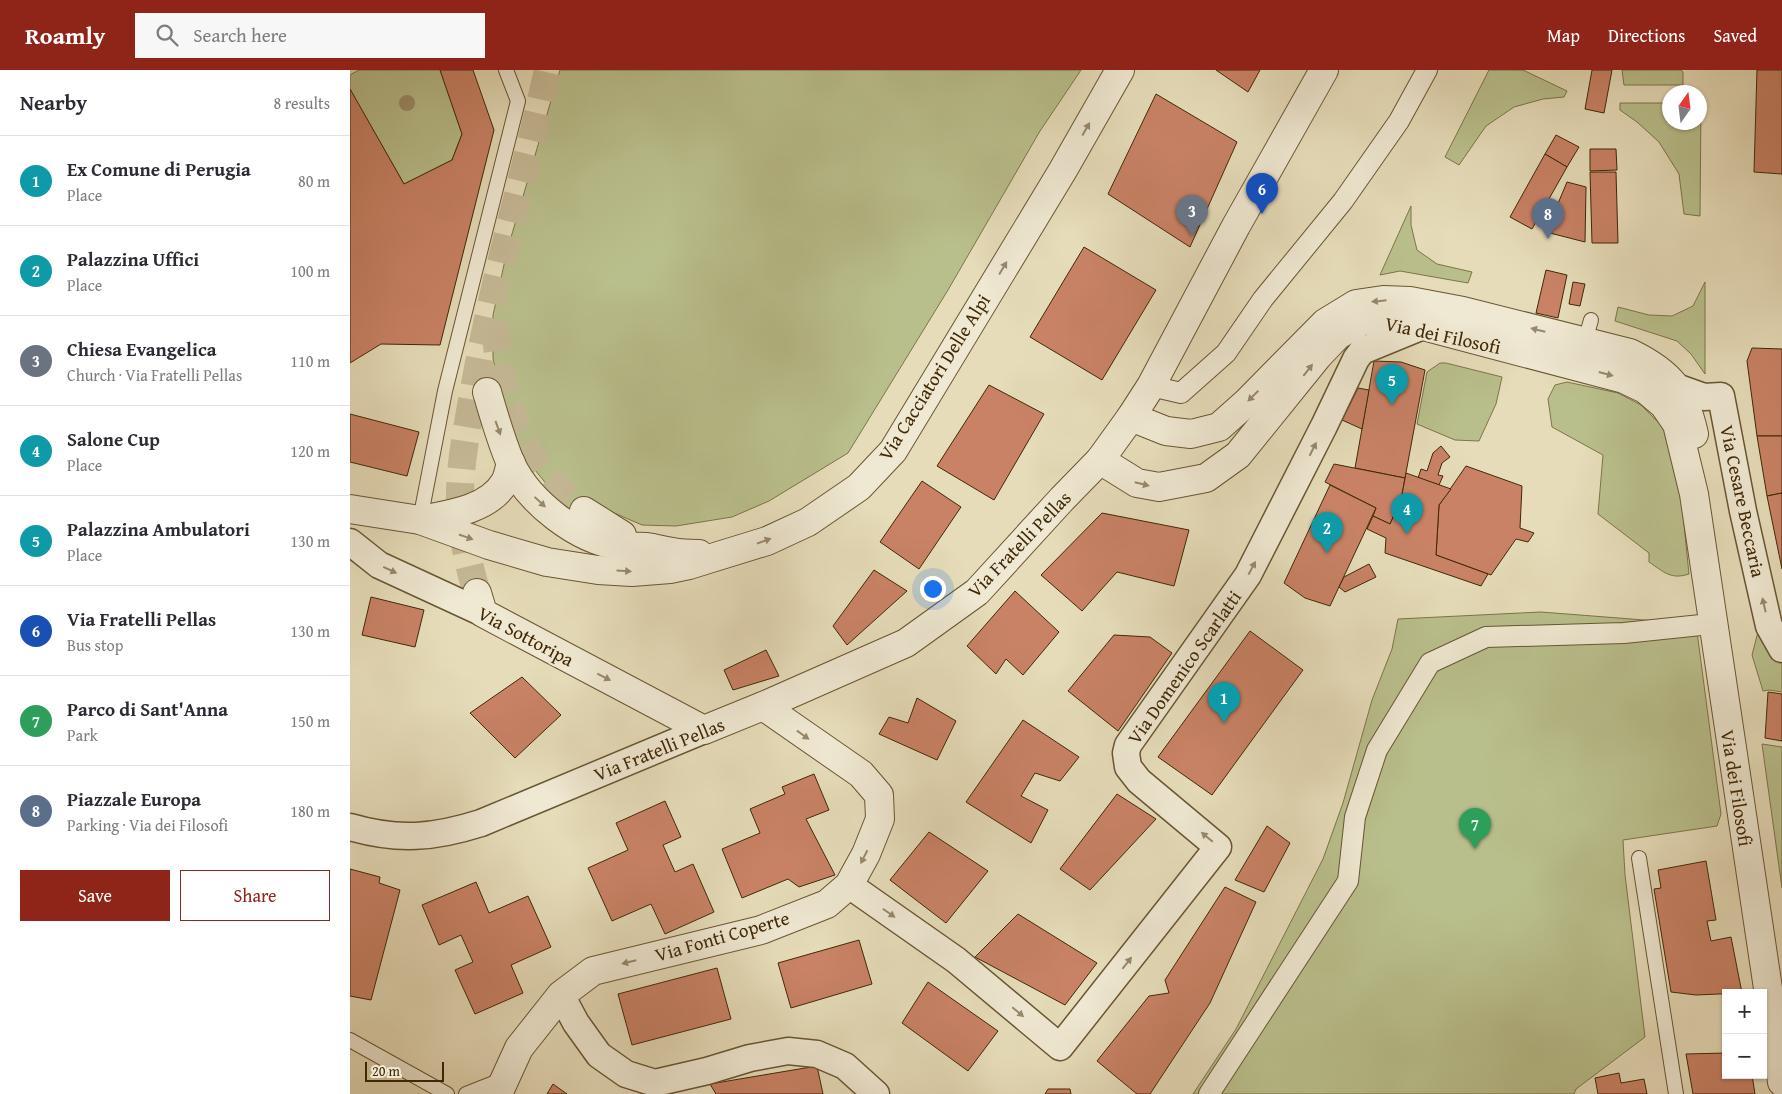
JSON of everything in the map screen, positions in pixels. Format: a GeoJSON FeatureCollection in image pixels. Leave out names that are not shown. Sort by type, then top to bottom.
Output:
{"type":"FeatureCollection","features":[{"type":"Feature","properties":{"kind":"street","name":"Via Cacciatori Delle Alpi"},"geometry":{"type":"LineString","coordinates":[[420,520],[489,545],[547,562],[598,570],[632,572],[670,569],[689,565],[767,541],[808,522],[859,487],[893,451],[1063,170],[1120,70]]}},
{"type":"Feature","properties":{"kind":"street","name":"Via Fratelli Pellas"},"geometry":{"type":"LineString","coordinates":[[350,827],[374,834],[432,836],[481,823],[764,706],[906,644],[977,592],[1100,460],[1131,417],[1151,386],[1236,226],[1324,70]]}},
{"type":"Feature","properties":{"kind":"street"},"geometry":{"type":"LineString","coordinates":[[1151,386],[1181,393],[1226,353],[1263,299],[1343,201],[1399,121],[1427,70]]}},
{"type":"Feature","properties":{"kind":"street","name":"Via dei Filosofi"},"geometry":{"type":"LineString","coordinates":[[1131,417],[1166,431],[1191,434],[1219,427],[1246,403],[1326,322],[1356,304],[1383,300],[1410,301],[1588,330],[1647,361],[1676,386],[1688,409],[1697,447],[1694,494]]}},
{"type":"Feature","properties":{"kind":"street","name":"Via dei Filosofi"},"geometry":{"type":"LineString","coordinates":[[1100,460],[1136,484],[1159,487],[1206,478],[1238,455],[1318,356],[1338,335],[1363,322],[1390,320],[1423,326],[1624,379],[1645,389],[1664,406],[1677,424],[1694,494],[1782,1082]]}},
{"type":"Feature","properties":{"kind":"street","name":"Via Domenico Scarlatti"},"geometry":{"type":"LineString","coordinates":[[849,885],[956,960],[1060,1047],[1218,847],[1140,781],[1128,766],[1126,752],[1128,745],[1248,575],[1356,359],[1362,351],[1423,326]]}},
{"type":"Feature","properties":{"kind":"street","name":"Via Cesare Beccaria"},"geometry":{"type":"LineString","coordinates":[[1676,386],[1704,398],[1721,396],[1769,626],[1782,649]]}},
{"type":"Feature","properties":{"kind":"street"},"geometry":{"type":"LineString","coordinates":[[487,392],[496,424],[518,476],[536,500],[564,523],[591,538],[619,546],[646,547],[674,553],[718,556]]}},
{"type":"Feature","properties":{"kind":"street"},"geometry":{"type":"LineString","coordinates":[[350,509],[420,520],[450,515],[476,506],[494,494],[504,482],[511,463]]}},
{"type":"Feature","properties":{"kind":"street"},"geometry":{"type":"LineString","coordinates":[[584,511],[613,530],[646,547]]}},
{"type":"Feature","properties":{"kind":"street","name":"Via Sottoripa"},"geometry":{"type":"LineString","coordinates":[[350,542],[380,565],[480,603],[704,730]]}},
{"type":"Feature","properties":{"kind":"street"},"geometry":{"type":"LineString","coordinates":[[1209,1094],[1348,881],[1355,817],[1377,750],[1430,663],[1486,638],[1624,633],[1700,624]]}},
{"type":"Feature","properties":{"kind":"street","name":"Via Fonti Coperte"},"geometry":{"type":"LineString","coordinates":[[501,1086],[519,1048],[561,995],[593,971],[761,930],[827,904],[849,885],[866,854],[880,819],[879,795],[861,774],[764,706]]}},
{"type":"Feature","properties":{"kind":"street"},"geometry":{"type":"LineString","coordinates":[[561,995],[576,1023],[599,1055],[626,1074],[652,1088],[750,1058],[788,1051],[817,1054],[845,1066],[876,1094]]}},
{"type":"Feature","properties":{"kind":"lane"},"geometry":{"type":"LineString","coordinates":[[420,520],[445,391],[518,101],[506,70]]}},
{"type":"Feature","properties":{"kind":"lane"},"geometry":{"type":"LineString","coordinates":[[1559,362],[1588,330]]}},
{"type":"Feature","properties":{"kind":"lane"},"geometry":{"type":"LineString","coordinates":[[1639,858],[1676,1094]]}},
{"type":"Feature","properties":{"kind":"lane"},"geometry":{"type":"LineString","coordinates":[[350,1040],[447,1094]]}},
{"type":"Feature","properties":{"kind":"lane"},"geometry":{"type":"LineString","coordinates":[[466,1094],[501,1086]]}},
{"type":"Feature","properties":{"kind":"green space"},"geometry":{"type":"Polygon","coordinates":[[[359,70],[440,70],[462,134],[452,160],[404,184],[350,89],[350,75],[359,70]]]}},
{"type":"Feature","properties":{"kind":"green space"},"geometry":{"type":"Polygon","coordinates":[[[560,70],[1081,70],[1040,131],[948,290],[848,453],[769,501],[732,517],[676,526],[642,525],[591,503],[574,518],[522,454],[502,406],[493,358],[493,315],[507,251],[560,70]]]}},
{"type":"Feature","properties":{"kind":"green space"},"geometry":{"type":"Polygon","coordinates":[[[1489,70],[1523,70],[1567,91],[1564,97],[1543,99],[1514,107],[1486,126],[1459,165],[1445,157],[1489,70]]]}},
{"type":"Feature","properties":{"kind":"green space"},"geometry":{"type":"Polygon","coordinates":[[[1622,70],[1681,70],[1683,72],[1683,85],[1624,85],[1622,70]]]}},
{"type":"Feature","properties":{"kind":"green space"},"geometry":{"type":"Polygon","coordinates":[[[1620,103],[1662,103],[1662,130],[1701,130],[1700,216],[1684,214],[1679,174],[1659,142],[1637,122],[1620,110],[1620,103]]]}},
{"type":"Feature","properties":{"kind":"green space"},"geometry":{"type":"Polygon","coordinates":[[[1411,206],[1411,225],[1417,250],[1437,264],[1472,272],[1468,283],[1400,271],[1380,275],[1411,206]]]}},
{"type":"Feature","properties":{"kind":"green space"},"geometry":{"type":"Polygon","coordinates":[[[1705,282],[1705,374],[1691,354],[1677,341],[1615,321],[1618,307],[1649,315],[1672,316],[1693,306],[1705,282]]]}},
{"type":"Feature","properties":{"kind":"green space"},"geometry":{"type":"Polygon","coordinates":[[[1440,363],[1502,377],[1496,404],[1479,441],[1455,440],[1417,424],[1427,372],[1440,363]]]}},
{"type":"Feature","properties":{"kind":"green space"},"geometry":{"type":"Polygon","coordinates":[[[1567,382],[1618,393],[1641,405],[1666,430],[1680,485],[1689,574],[1677,576],[1659,569],[1649,562],[1649,553],[1598,514],[1603,455],[1552,427],[1548,399],[1555,385],[1567,382]]]}},
{"type":"Feature","properties":{"kind":"green space"},"geometry":{"type":"Polygon","coordinates":[[[1541,612],[1696,624],[1721,814],[1717,826],[1623,840],[1625,875],[1645,1037],[1576,1089],[1574,1094],[1193,1094],[1236,1029],[1323,859],[1343,803],[1372,700],[1392,649],[1398,619],[1541,612]]]}},
{"type":"Feature","properties":{"kind":"green space"},"geometry":{"type":"Polygon","coordinates":[[[1760,624],[1777,658],[1782,662],[1782,692],[1763,691],[1752,655],[1760,624]]]}},
{"type":"Feature","properties":{"kind":"green space"},"geometry":{"type":"Polygon","coordinates":[[[1762,744],[1782,747],[1782,888],[1762,744]]]}},
{"type":"Feature","properties":{"kind":"building"},"geometry":{"type":"Polygon","coordinates":[[[440,70],[473,70],[494,130],[440,345],[381,344],[350,363],[350,89],[404,184],[452,160],[462,134],[440,70]]]}},
{"type":"Feature","properties":{"kind":"building"},"geometry":{"type":"Polygon","coordinates":[[[1216,70],[1260,70],[1248,92],[1216,70]]]}},
{"type":"Feature","properties":{"kind":"building"},"geometry":{"type":"Polygon","coordinates":[[[1592,70],[1612,70],[1604,113],[1585,109],[1592,70]]]}},
{"type":"Feature","properties":{"kind":"building"},"geometry":{"type":"Polygon","coordinates":[[[1757,70],[1782,70],[1782,174],[1754,172],[1757,70]]]}},
{"type":"Feature","properties":{"kind":"building"},"geometry":{"type":"Polygon","coordinates":[[[1156,94],[1237,142],[1190,247],[1108,194],[1156,94]]]}},
{"type":"Feature","properties":{"kind":"building"},"geometry":{"type":"Polygon","coordinates":[[[1556,135],[1579,147],[1567,167],[1545,154],[1556,135]]]}},
{"type":"Feature","properties":{"kind":"building"},"geometry":{"type":"Polygon","coordinates":[[[1590,149],[1616,149],[1617,170],[1590,171],[1590,149]]]}},
{"type":"Feature","properties":{"kind":"building"},"geometry":{"type":"Polygon","coordinates":[[[1545,154],[1567,167],[1532,229],[1510,217],[1545,154]]]}},
{"type":"Feature","properties":{"kind":"building"},"geometry":{"type":"Polygon","coordinates":[[[1590,172],[1616,172],[1618,243],[1592,243],[1590,172]]]}},
{"type":"Feature","properties":{"kind":"building"},"geometry":{"type":"Polygon","coordinates":[[[1567,182],[1586,187],[1585,242],[1546,232],[1567,182]]]}},
{"type":"Feature","properties":{"kind":"building"},"geometry":{"type":"Polygon","coordinates":[[[1084,247],[1156,290],[1102,380],[1030,337],[1084,247]]]}},
{"type":"Feature","properties":{"kind":"building"},"geometry":{"type":"Polygon","coordinates":[[[1546,270],[1567,275],[1558,318],[1536,313],[1546,270]]]}},
{"type":"Feature","properties":{"kind":"building"},"geometry":{"type":"Polygon","coordinates":[[[1573,282],[1585,284],[1580,306],[1569,304],[1573,282]]]}},
{"type":"Feature","properties":{"kind":"building"},"geometry":{"type":"Polygon","coordinates":[[[1752,348],[1782,349],[1782,436],[1757,436],[1747,361],[1752,348]]]}},
{"type":"Feature","properties":{"kind":"building"},"geometry":{"type":"Polygon","coordinates":[[[1374,361],[1401,362],[1425,370],[1405,478],[1355,468],[1374,361]]]}},
{"type":"Feature","properties":{"kind":"building"},"geometry":{"type":"Polygon","coordinates":[[[989,385],[1044,414],[994,500],[937,466],[989,385]]]}},
{"type":"Feature","properties":{"kind":"building"},"geometry":{"type":"Polygon","coordinates":[[[1358,388],[1369,390],[1362,429],[1342,420],[1358,388]]]}},
{"type":"Feature","properties":{"kind":"building"},"geometry":{"type":"Polygon","coordinates":[[[350,414],[419,432],[407,476],[350,462],[350,414]]]}},
{"type":"Feature","properties":{"kind":"building"},"geometry":{"type":"Polygon","coordinates":[[[1757,436],[1782,436],[1782,493],[1767,496],[1757,436]]]}},
{"type":"Feature","properties":{"kind":"building"},"geometry":{"type":"Polygon","coordinates":[[[1441,446],[1450,457],[1442,463],[1438,475],[1443,476],[1439,485],[1418,478],[1421,469],[1427,471],[1433,453],[1441,446]]]}},
{"type":"Feature","properties":{"kind":"building"},"geometry":{"type":"Polygon","coordinates":[[[1334,464],[1405,478],[1401,500],[1390,524],[1373,516],[1376,508],[1325,482],[1334,464]]]}},
{"type":"Feature","properties":{"kind":"building"},"geometry":{"type":"Polygon","coordinates":[[[1466,466],[1522,486],[1520,528],[1534,533],[1528,542],[1516,539],[1491,575],[1436,555],[1439,505],[1466,466]]]}},
{"type":"Feature","properties":{"kind":"building"},"geometry":{"type":"Polygon","coordinates":[[[1406,473],[1451,489],[1439,505],[1436,555],[1488,574],[1481,586],[1385,553],[1386,538],[1367,529],[1373,516],[1390,524],[1401,500],[1406,473]]]}},
{"type":"Feature","properties":{"kind":"building"},"geometry":{"type":"Polygon","coordinates":[[[922,481],[961,507],[919,569],[880,542],[922,481]]]}},
{"type":"Feature","properties":{"kind":"building"},"geometry":{"type":"Polygon","coordinates":[[[1330,485],[1376,508],[1330,606],[1305,598],[1284,583],[1330,485]]]}},
{"type":"Feature","properties":{"kind":"building"},"geometry":{"type":"Polygon","coordinates":[[[1782,493],[1782,569],[1767,496],[1782,493]]]}},
{"type":"Feature","properties":{"kind":"building"},"geometry":{"type":"Polygon","coordinates":[[[1102,513],[1189,530],[1174,586],[1117,572],[1082,611],[1041,575],[1102,513]]]}},
{"type":"Feature","properties":{"kind":"building"},"geometry":{"type":"Polygon","coordinates":[[[1369,564],[1376,577],[1345,592],[1339,587],[1344,577],[1369,564]]]}},
{"type":"Feature","properties":{"kind":"building"},"geometry":{"type":"Polygon","coordinates":[[[874,570],[907,591],[847,645],[833,626],[874,570]]]}},
{"type":"Feature","properties":{"kind":"building"},"geometry":{"type":"Polygon","coordinates":[[[1015,591],[1059,632],[1023,675],[1006,659],[996,674],[967,646],[1015,591]]]}},
{"type":"Feature","properties":{"kind":"building"},"geometry":{"type":"Polygon","coordinates":[[[371,597],[424,610],[415,647],[362,635],[371,597]]]}},
{"type":"Feature","properties":{"kind":"building"},"geometry":{"type":"Polygon","coordinates":[[[1250,631],[1303,670],[1212,795],[1158,757],[1250,631]]]}},
{"type":"Feature","properties":{"kind":"building"},"geometry":{"type":"Polygon","coordinates":[[[1114,635],[1150,637],[1172,653],[1118,731],[1068,691],[1114,635]]]}},
{"type":"Feature","properties":{"kind":"building"},"geometry":{"type":"Polygon","coordinates":[[[766,650],[779,676],[733,690],[724,670],[766,650]]]}},
{"type":"Feature","properties":{"kind":"building"},"geometry":{"type":"Polygon","coordinates":[[[522,677],[561,715],[515,758],[470,713],[522,677]]]}},
{"type":"Feature","properties":{"kind":"building"},"geometry":{"type":"Polygon","coordinates":[[[1768,692],[1782,694],[1782,741],[1765,738],[1768,692]]]}},
{"type":"Feature","properties":{"kind":"building"},"geometry":{"type":"Polygon","coordinates":[[[917,698],[956,721],[937,760],[879,734],[889,717],[908,723],[917,698]]]}},
{"type":"Feature","properties":{"kind":"building"},"geometry":{"type":"Polygon","coordinates":[[[1023,720],[1079,757],[1060,781],[1035,773],[1021,796],[1048,810],[1031,843],[966,802],[1023,720]]]}},
{"type":"Feature","properties":{"kind":"building"},"geometry":{"type":"Polygon","coordinates":[[[814,774],[829,810],[806,819],[835,875],[799,887],[788,879],[742,898],[722,849],[760,833],[750,809],[785,794],[782,787],[814,774]]]}},
{"type":"Feature","properties":{"kind":"building"},"geometry":{"type":"Polygon","coordinates":[[[1117,794],[1156,819],[1090,890],[1060,869],[1117,794]]]}},
{"type":"Feature","properties":{"kind":"building"},"geometry":{"type":"Polygon","coordinates":[[[665,801],[681,837],[663,845],[675,872],[693,864],[714,912],[665,934],[651,904],[612,921],[588,868],[628,850],[616,823],[665,801]]]}},
{"type":"Feature","properties":{"kind":"building"},"geometry":{"type":"Polygon","coordinates":[[[1267,826],[1290,843],[1264,892],[1235,880],[1267,826]]]}},
{"type":"Feature","properties":{"kind":"building"},"geometry":{"type":"Polygon","coordinates":[[[929,832],[988,871],[946,923],[890,880],[929,832]]]}},
{"type":"Feature","properties":{"kind":"building"},"geometry":{"type":"Polygon","coordinates":[[[1706,861],[1716,920],[1707,921],[1711,941],[1731,937],[1741,989],[1722,989],[1722,994],[1696,995],[1671,992],[1654,889],[1661,888],[1658,870],[1706,861]]]}},
{"type":"Feature","properties":{"kind":"building"},"geometry":{"type":"Polygon","coordinates":[[[350,869],[380,877],[379,883],[400,890],[371,1000],[350,996],[350,869]]]}},
{"type":"Feature","properties":{"kind":"building"},"geometry":{"type":"Polygon","coordinates":[[[476,882],[489,913],[528,896],[551,947],[511,965],[523,993],[475,1014],[455,970],[473,962],[461,935],[439,945],[422,905],[476,882]]]}},
{"type":"Feature","properties":{"kind":"building"},"geometry":{"type":"Polygon","coordinates":[[[1225,887],[1256,902],[1210,1003],[1150,1094],[1137,1094],[1097,1061],[1149,996],[1169,993],[1165,980],[1225,887]]]}},
{"type":"Feature","properties":{"kind":"building"},"geometry":{"type":"Polygon","coordinates":[[[1018,914],[1097,963],[1065,1005],[975,957],[1018,914]]]}},
{"type":"Feature","properties":{"kind":"building"},"geometry":{"type":"Polygon","coordinates":[[[859,940],[872,984],[791,1008],[778,963],[859,940]]]}},
{"type":"Feature","properties":{"kind":"building"},"geometry":{"type":"Polygon","coordinates":[[[717,968],[731,1019],[632,1045],[618,994],[717,968]]]}},
{"type":"Feature","properties":{"kind":"building"},"geometry":{"type":"Polygon","coordinates":[[[928,982],[998,1031],[968,1071],[902,1023],[928,982]]]}},
{"type":"Feature","properties":{"kind":"building"},"geometry":{"type":"Polygon","coordinates":[[[1722,1053],[1722,1079],[1753,1079],[1755,1094],[1693,1094],[1686,1054],[1722,1053]]]}},
{"type":"Feature","properties":{"kind":"building"},"geometry":{"type":"Polygon","coordinates":[[[817,1066],[823,1094],[716,1094],[710,1084],[817,1066]]]}},
{"type":"Feature","properties":{"kind":"building"},"geometry":{"type":"Polygon","coordinates":[[[1619,1073],[1621,1083],[1644,1079],[1647,1094],[1598,1094],[1595,1078],[1619,1073]]]}},
{"type":"Feature","properties":{"kind":"building"},"geometry":{"type":"Polygon","coordinates":[[[553,1084],[567,1094],[547,1094],[553,1084]]]}},
{"type":"Feature","properties":{"kind":"building"},"geometry":{"type":"Polygon","coordinates":[[[1048,1089],[1070,1089],[1071,1094],[1045,1094],[1048,1089]]]}},
{"type":"Feature","properties":{"kind":"tunnel"},"geometry":{"type":"LineString","coordinates":[[477,593],[466,549],[460,504],[465,444],[491,305],[548,70]]}},
{"type":"Feature","properties":{"kind":"tunnel"},"geometry":{"type":"LineString","coordinates":[[495,323],[506,393],[524,444],[533,459],[556,487],[584,511]]}},
{"type":"Feature","properties":{"kind":"place","name":"Via Fratelli Pellas"},"geometry":{"type":"Point","coordinates":[1262,214]}},
{"type":"Feature","properties":{"kind":"place","name":"Chiesa Evangelica"},"geometry":{"type":"Point","coordinates":[1192,236]}},
{"type":"Feature","properties":{"kind":"place","name":"Piazzale Europa"},"geometry":{"type":"Point","coordinates":[1548,239]}},
{"type":"Feature","properties":{"kind":"place","name":"Palazzina Ambulatori"},"geometry":{"type":"Point","coordinates":[1392,405]}},
{"type":"Feature","properties":{"kind":"place","name":"Salone Cup"},"geometry":{"type":"Point","coordinates":[1407,534]}},
{"type":"Feature","properties":{"kind":"place","name":"Palazzina Uffici"},"geometry":{"type":"Point","coordinates":[1327,553]}},
{"type":"Feature","properties":{"kind":"place","name":"Ex Comune di Perugia"},"geometry":{"type":"Point","coordinates":[1224,723]}},
{"type":"Feature","properties":{"kind":"place","name":"Parco di Sant'Anna"},"geometry":{"type":"Point","coordinates":[1475,849]}}]}
